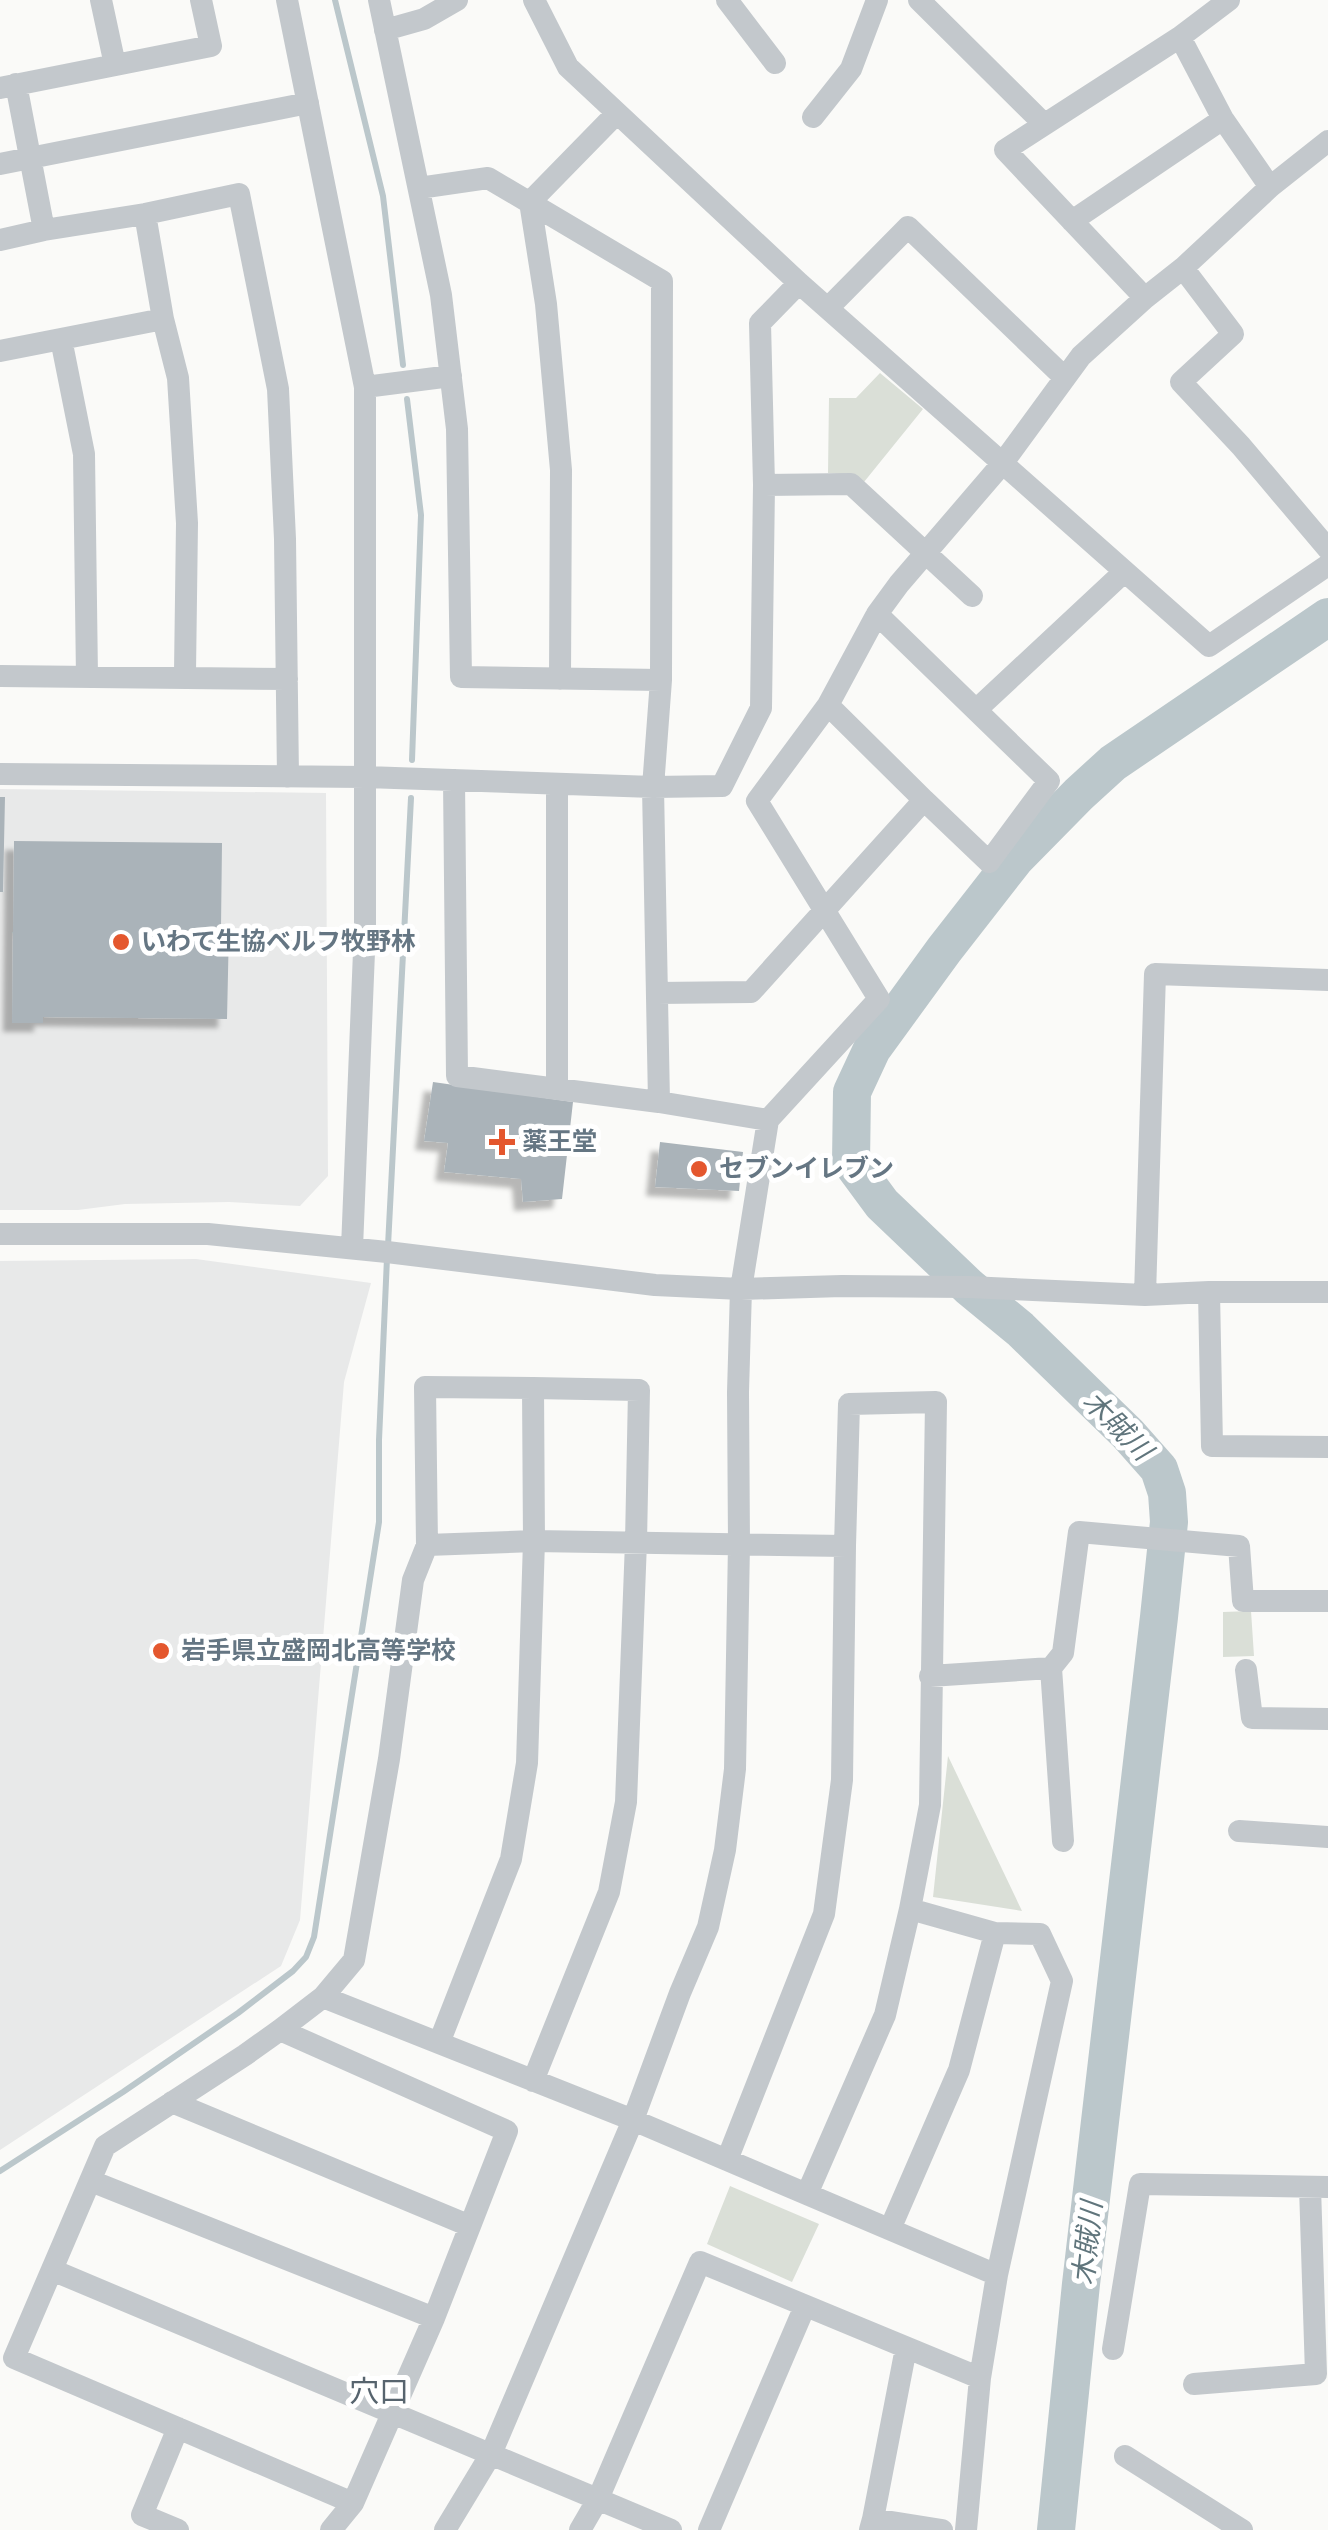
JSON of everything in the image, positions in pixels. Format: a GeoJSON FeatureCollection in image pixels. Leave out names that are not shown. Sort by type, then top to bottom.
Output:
{"type":"FeatureCollection","features":[{"type":"Feature","properties":{"kind":"street"},"geometry":{"type":"LineString","coordinates":[[101,0],[115,65]]}},
{"type":"Feature","properties":{"kind":"street"},"geometry":{"type":"LineString","coordinates":[[44,230],[30,158],[8,86],[210,46],[201,0]]}},
{"type":"Feature","properties":{"kind":"street"},"geometry":{"type":"LineString","coordinates":[[287,0],[365,387],[366,777],[362,1016],[352,1248]]}},
{"type":"Feature","properties":{"kind":"street"},"geometry":{"type":"LineString","coordinates":[[379,0],[441,295],[458,429],[461,677],[661,680]]}},
{"type":"Feature","properties":{"kind":"street"},"geometry":{"type":"LineString","coordinates":[[385,30],[424,19],[456,0]]}},
{"type":"Feature","properties":{"kind":"street"},"geometry":{"type":"LineString","coordinates":[[534,0],[568,67],[799,283],[1209,646],[1328,565]]}},
{"type":"Feature","properties":{"kind":"street"},"geometry":{"type":"LineString","coordinates":[[727,0],[774,63]]}},
{"type":"Feature","properties":{"kind":"street"},"geometry":{"type":"LineString","coordinates":[[813,117],[851,70],[877,0]]}},
{"type":"Feature","properties":{"kind":"street"},"geometry":{"type":"LineString","coordinates":[[918,0],[1044,124]]}},
{"type":"Feature","properties":{"kind":"street"},"geometry":{"type":"LineString","coordinates":[[1144,298],[1005,150],[1180,37],[1229,0]]}},
{"type":"Feature","properties":{"kind":"street"},"geometry":{"type":"LineString","coordinates":[[1180,37],[1223,120],[1270,187]]}},
{"type":"Feature","properties":{"kind":"street"},"geometry":{"type":"LineString","coordinates":[[0,164],[308,103]]}},
{"type":"Feature","properties":{"kind":"street"},"geometry":{"type":"LineString","coordinates":[[530,202],[617,113]]}},
{"type":"Feature","properties":{"kind":"street"},"geometry":{"type":"LineString","coordinates":[[1072,222],[1223,120]]}},
{"type":"Feature","properties":{"kind":"street"},"geometry":{"type":"LineString","coordinates":[[445,2530],[491,2454],[634,2120],[708,1927],[725,1850],[736,1769],[742,1289],[768,1120],[879,999],[757,802],[828,705],[877,614],[1002,464],[1081,356],[1270,187],[1328,142]]}},
{"type":"Feature","properties":{"kind":"street"},"geometry":{"type":"LineString","coordinates":[[419,188],[488,178],[662,281],[661,680],[652,787],[660,1102]]}},
{"type":"Feature","properties":{"kind":"street"},"geometry":{"type":"LineString","coordinates":[[0,240],[239,194],[278,389],[286,539],[288,777]]}},
{"type":"Feature","properties":{"kind":"street"},"geometry":{"type":"LineString","coordinates":[[530,202],[546,304],[562,470],[560,679]]}},
{"type":"Feature","properties":{"kind":"street"},"geometry":{"type":"LineString","coordinates":[[145,214],[163,319],[178,378],[186,522],[185,672]]}},
{"type":"Feature","properties":{"kind":"street"},"geometry":{"type":"LineString","coordinates":[[828,308],[908,226],[1065,378]]}},
{"type":"Feature","properties":{"kind":"street"},"geometry":{"type":"LineString","coordinates":[[1183,268],[1234,334],[1181,382],[1328,549]]}},
{"type":"Feature","properties":{"kind":"street"},"geometry":{"type":"LineString","coordinates":[[0,774],[366,777],[722,786],[761,708],[764,485],[760,323],[799,283]]}},
{"type":"Feature","properties":{"kind":"street"},"geometry":{"type":"LineString","coordinates":[[0,350],[163,319]]}},
{"type":"Feature","properties":{"kind":"street"},"geometry":{"type":"LineString","coordinates":[[62,339],[84,454],[87,677]]}},
{"type":"Feature","properties":{"kind":"street"},"geometry":{"type":"LineString","coordinates":[[365,387],[451,376]]}},
{"type":"Feature","properties":{"kind":"street"},"geometry":{"type":"LineString","coordinates":[[764,485],[851,484],[972,596]]}},
{"type":"Feature","properties":{"kind":"street"},"geometry":{"type":"LineString","coordinates":[[976,710],[1124,572]]}},
{"type":"Feature","properties":{"kind":"street"},"geometry":{"type":"LineString","coordinates":[[828,705],[989,862],[1049,781],[877,614]]}},
{"type":"Feature","properties":{"kind":"street"},"geometry":{"type":"LineString","coordinates":[[0,676],[287,680]]}},
{"type":"Feature","properties":{"kind":"street"},"geometry":{"type":"LineString","coordinates":[[454,780],[456,1076],[768,1120]]}},
{"type":"Feature","properties":{"kind":"street"},"geometry":{"type":"LineString","coordinates":[[557,784],[557,1089]]}},
{"type":"Feature","properties":{"kind":"street"},"geometry":{"type":"LineString","coordinates":[[657,993],[752,992],[924,800]]}},
{"type":"Feature","properties":{"kind":"street"},"geometry":{"type":"LineString","coordinates":[[1145,1295],[1154,974],[1328,980]]}},
{"type":"Feature","properties":{"kind":"street"},"geometry":{"type":"LineString","coordinates":[[0,1234],[208,1234],[655,1285],[742,1289],[970,1286],[1145,1295],[1328,1292]]}},
{"type":"Feature","properties":{"kind":"street"},"geometry":{"type":"LineString","coordinates":[[1209,1292],[1212,1446],[1328,1447]]}},
{"type":"Feature","properties":{"kind":"street"},"geometry":{"type":"LineString","coordinates":[[353,2503],[14,2358],[105,2146],[280,2030],[323,1997],[354,1960],[389,1758],[413,1580],[426,1545],[425,1386],[638,1390],[626,1802],[610,1892],[533,2080]]}},
{"type":"Feature","properties":{"kind":"street"},"geometry":{"type":"LineString","coordinates":[[439,2043],[511,1859],[526,1764],[534,1542],[533,1388]]}},
{"type":"Feature","properties":{"kind":"street"},"geometry":{"type":"LineString","coordinates":[[727,2160],[824,1914],[842,1780],[850,1404],[936,1402],[930,1805],[885,2014],[807,2194]]}},
{"type":"Feature","properties":{"kind":"street"},"geometry":{"type":"LineString","coordinates":[[1063,1842],[1051,1668],[1063,1653],[1079,1532],[1239,1546],[1243,1600],[1328,1601]]}},
{"type":"Feature","properties":{"kind":"street"},"geometry":{"type":"LineString","coordinates":[[426,1545],[636,1542],[845,1546]]}},
{"type":"Feature","properties":{"kind":"street"},"geometry":{"type":"LineString","coordinates":[[930,1676],[1051,1668]]}},
{"type":"Feature","properties":{"kind":"street"},"geometry":{"type":"LineString","coordinates":[[1246,1670],[1252,1718],[1328,1719]]}},
{"type":"Feature","properties":{"kind":"street"},"geometry":{"type":"LineString","coordinates":[[1240,1831],[1328,1837]]}},
{"type":"Feature","properties":{"kind":"street"},"geometry":{"type":"LineString","coordinates":[[910,1909],[995,1933],[1040,1934],[1062,1981],[997,2275],[980,2378],[966,2530]]}},
{"type":"Feature","properties":{"kind":"street"},"geometry":{"type":"LineString","coordinates":[[890,2229],[959,2070],[995,1933]]}},
{"type":"Feature","properties":{"kind":"street"},"geometry":{"type":"LineString","coordinates":[[323,1997],[634,2120],[997,2275]]}},
{"type":"Feature","properties":{"kind":"street"},"geometry":{"type":"LineString","coordinates":[[280,2030],[507,2131],[392,2415],[353,2503],[331,2530]]}},
{"type":"Feature","properties":{"kind":"street"},"geometry":{"type":"LineString","coordinates":[[172,2102],[470,2226]]}},
{"type":"Feature","properties":{"kind":"street"},"geometry":{"type":"LineString","coordinates":[[91,2181],[434,2318]]}},
{"type":"Feature","properties":{"kind":"street"},"geometry":{"type":"LineString","coordinates":[[1113,2350],[1140,2184],[1319,2187],[1322,2375],[1194,2384]]}},
{"type":"Feature","properties":{"kind":"street"},"geometry":{"type":"LineString","coordinates":[[580,2530],[598,2499],[700,2262],[980,2378]]}},
{"type":"Feature","properties":{"kind":"street"},"geometry":{"type":"LineString","coordinates":[[52,2270],[671,2530]]}},
{"type":"Feature","properties":{"kind":"street"},"geometry":{"type":"LineString","coordinates":[[708,2530],[805,2306]]}},
{"type":"Feature","properties":{"kind":"street"},"geometry":{"type":"LineString","coordinates":[[906,2348],[872,2524],[942,2530]]}},
{"type":"Feature","properties":{"kind":"street"},"geometry":{"type":"LineString","coordinates":[[178,2428],[142,2515],[178,2530]]}},
{"type":"Feature","properties":{"kind":"street"},"geometry":{"type":"LineString","coordinates":[[1125,2456],[1242,2530]]}},
{"type":"Feature","properties":{"kind":"shaded area"},"geometry":{"type":"Polygon","coordinates":[[[880,373],[923,409],[864,482],[852,475],[828,473],[829,398],[856,398],[880,373]]]}},
{"type":"Feature","properties":{"kind":"shaded area"},"geometry":{"type":"Polygon","coordinates":[[[0,789],[326,793],[328,1176],[300,1206],[229,1202],[0,1210],[0,789]]]}},
{"type":"Feature","properties":{"kind":"shaded area","name":"岩手県立盛岡北高等学校"},"geometry":{"type":"Polygon","coordinates":[[[196,1259],[371,1283],[344,1382],[300,1920],[281,1966],[0,2150],[0,1261],[196,1259]]]}},
{"type":"Feature","properties":{"kind":"shaded area"},"geometry":{"type":"Polygon","coordinates":[[[1251,1611],[1254,1656],[1223,1657],[1223,1612],[1251,1611]]]}},
{"type":"Feature","properties":{"kind":"shaded area"},"geometry":{"type":"Polygon","coordinates":[[[948,1756],[1022,1911],[933,1897],[948,1756]]]}},
{"type":"Feature","properties":{"kind":"shaded area"},"geometry":{"type":"Polygon","coordinates":[[[730,2186],[819,2224],[792,2282],[707,2244],[730,2186]]]}},
{"type":"Feature","properties":{"kind":"building"},"geometry":{"type":"Polygon","coordinates":[[[0,797],[5,797],[3,892],[0,892],[0,797]]]}},
{"type":"Feature","properties":{"kind":"building"},"geometry":{"type":"Polygon","coordinates":[[[14,841],[222,843],[221,928],[229,928],[227,1019],[43,1017],[43,1023],[12,1023],[14,841]]]}},
{"type":"Feature","properties":{"kind":"building","name":"薬王堂"},"geometry":{"type":"Polygon","coordinates":[[[433,1082],[573,1102],[562,1199],[523,1202],[521,1179],[444,1172],[448,1143],[424,1141],[433,1082]]]}},
{"type":"Feature","properties":{"kind":"building","name":"セブンイレブン"},"geometry":{"type":"Polygon","coordinates":[[[660,1142],[743,1152],[739,1191],[655,1187],[660,1142]]]}},
{"type":"Feature","properties":{"kind":"waterway"},"geometry":{"type":"LineString","coordinates":[[335,0],[383,196],[403,365]]}},
{"type":"Feature","properties":{"kind":"waterway"},"geometry":{"type":"LineString","coordinates":[[407,399],[421,515],[412,760]]}},
{"type":"Feature","properties":{"kind":"waterway","name":"木賊川"},"geometry":{"type":"LineString","coordinates":[[1056,2530],[1159,1617],[1169,1522],[1167,1493],[1159,1469],[1128,1434],[882,1204],[851,1162],[852,1092],[872,1049],[944,950],[1015,859],[1079,794],[1113,763],[1328,617]]}},
{"type":"Feature","properties":{"kind":"waterway"},"geometry":{"type":"LineString","coordinates":[[388,1246],[411,798]]}},
{"type":"Feature","properties":{"kind":"waterway"},"geometry":{"type":"LineString","coordinates":[[0,2171],[238,2013],[306,1957],[314,1937],[379,1522],[387,1258]]}},
{"type":"Feature","properties":{"kind":"place","name":"いわて生協ベルフ牧野林"},"geometry":{"type":"Point","coordinates":[121,942]}},
{"type":"Feature","properties":{"kind":"place","name":"薬王堂"},"geometry":{"type":"Point","coordinates":[502,1142]}},
{"type":"Feature","properties":{"kind":"place","name":"セブンイレブン"},"geometry":{"type":"Point","coordinates":[699,1169]}},
{"type":"Feature","properties":{"kind":"place","name":"岩手県立盛岡北高等学校"},"geometry":{"type":"Point","coordinates":[161,1651]}},
{"type":"Feature","properties":{"kind":"district","name":"穴口"},"geometry":{"type":"Point","coordinates":[379,2392]}}]}
